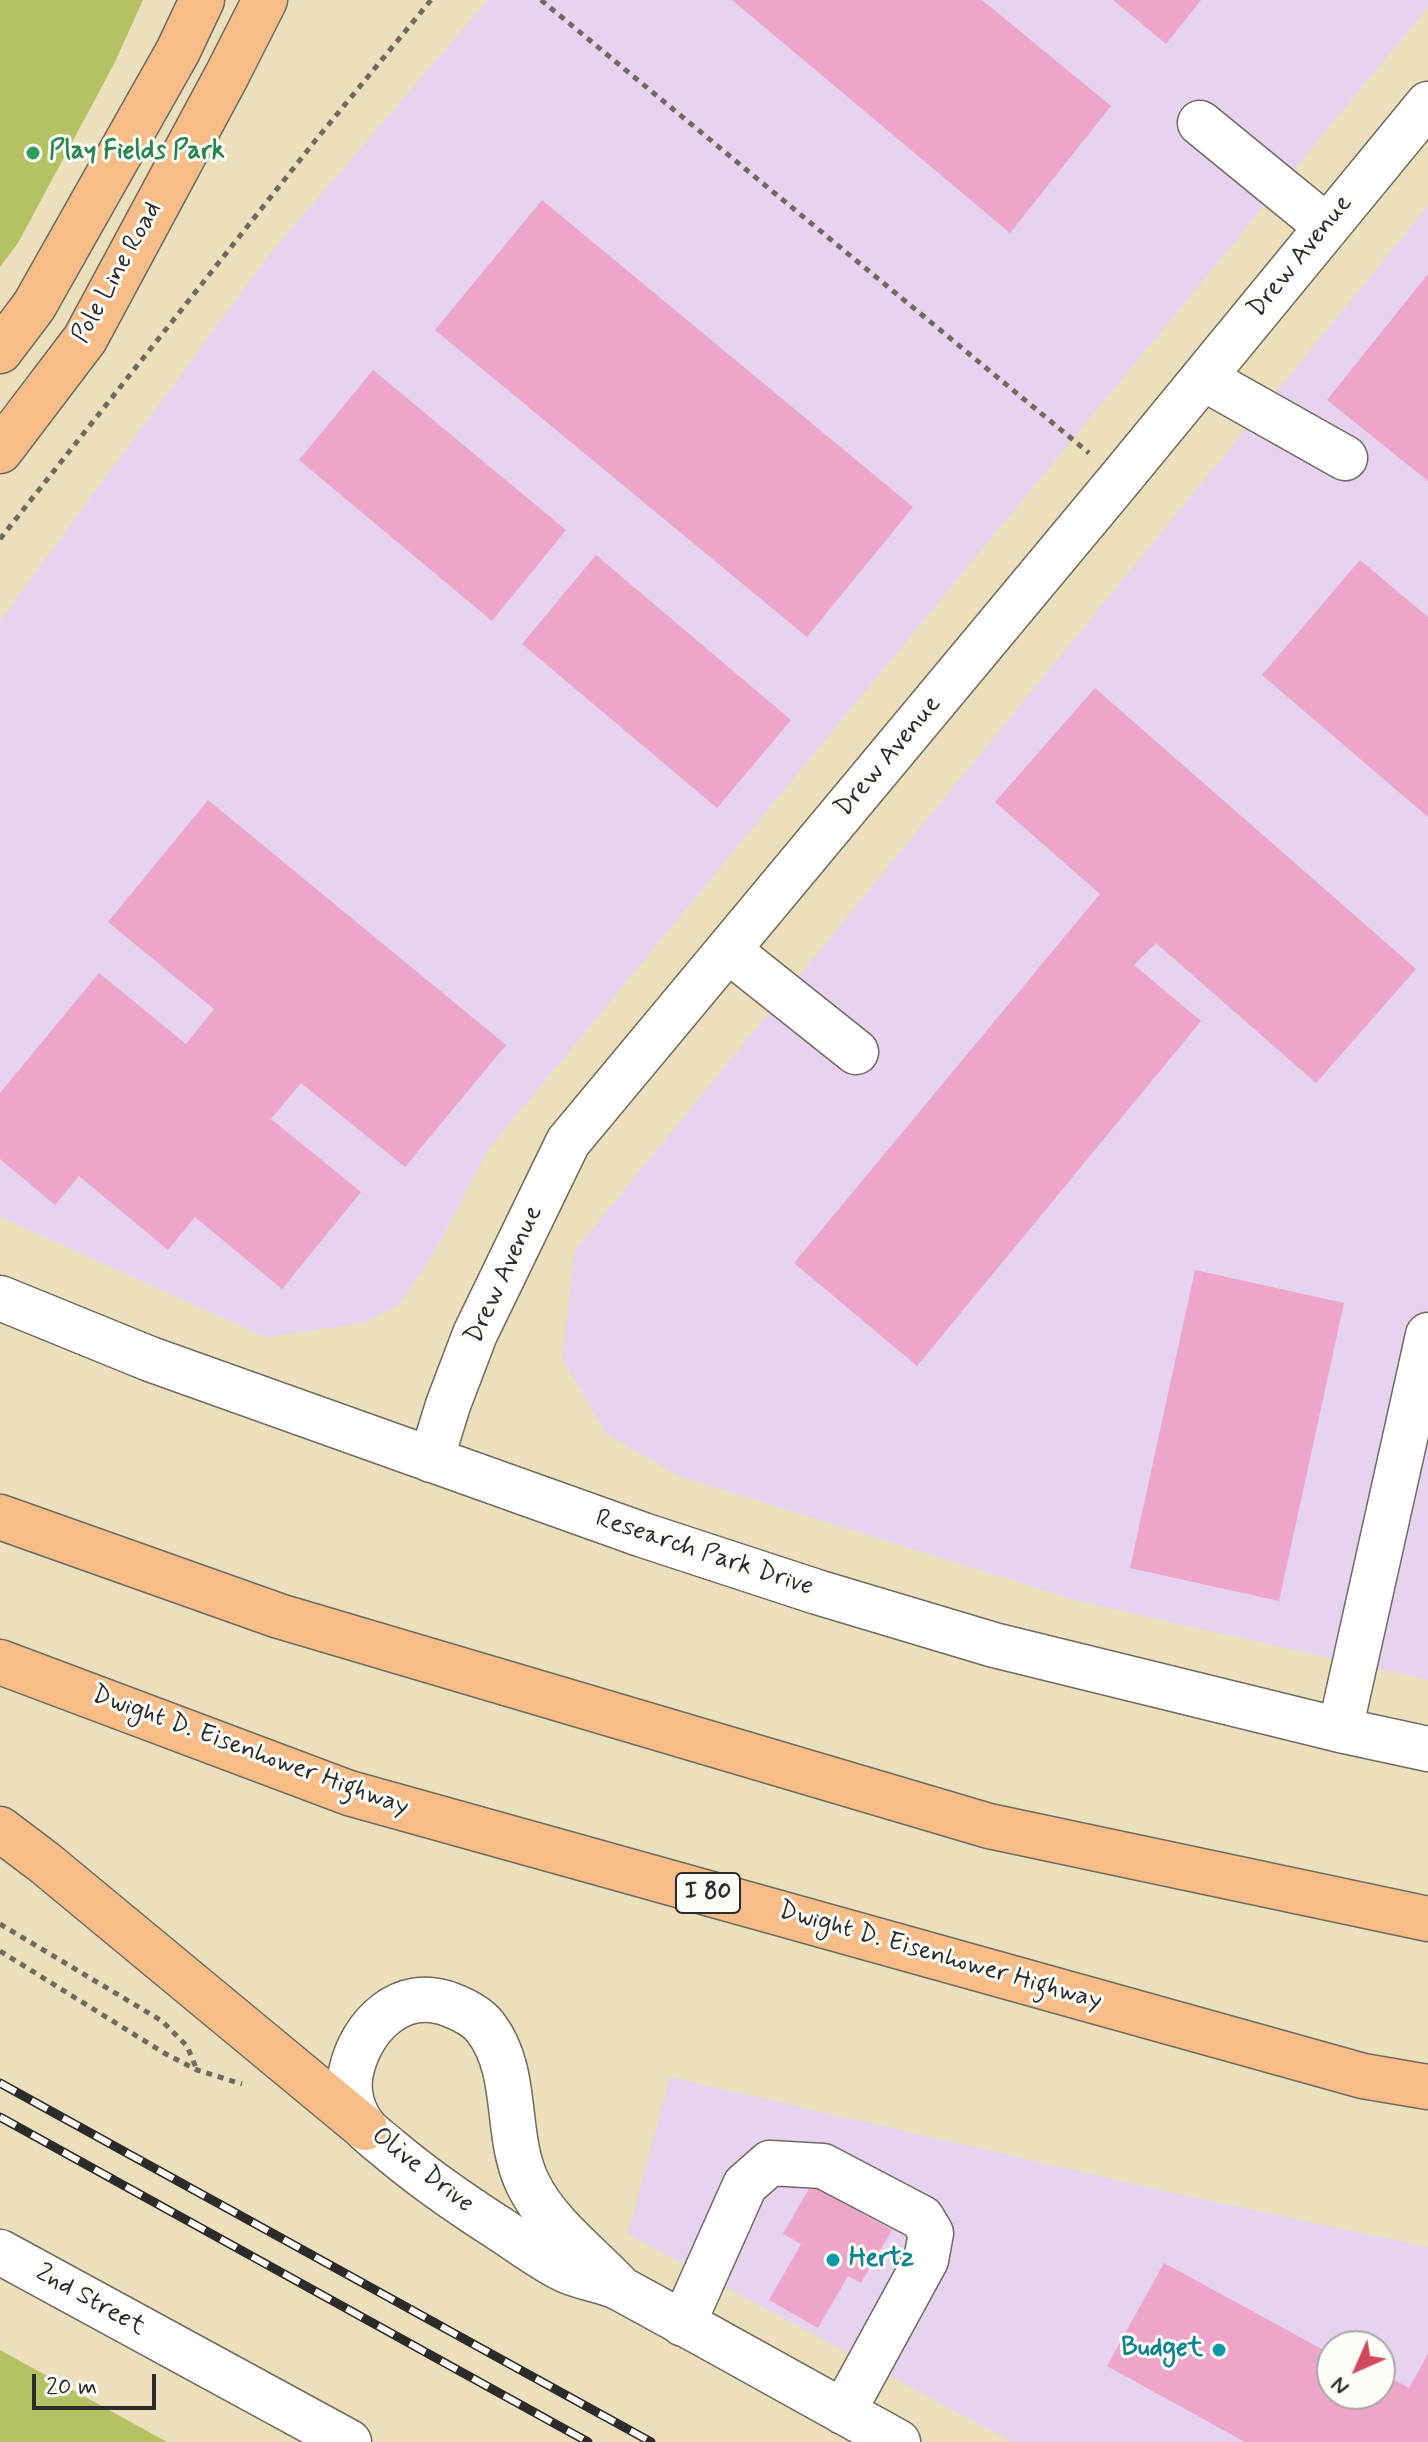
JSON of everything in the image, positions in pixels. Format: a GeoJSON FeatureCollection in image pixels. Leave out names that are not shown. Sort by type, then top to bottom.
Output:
{"type":"FeatureCollection","features":[{"type":"Feature","properties":{"kind":"main road"},"geometry":{"type":"LineString","coordinates":[[0,351],[34,306],[178,51],[202,0]]}},
{"type":"Feature","properties":{"kind":"main road","name":"Pole Line Road"},"geometry":{"type":"LineString","coordinates":[[0,451],[85,339],[265,0]]}},
{"type":"Feature","properties":{"kind":"main road"},"geometry":{"type":"LineString","coordinates":[[0,1517],[279,1616],[989,1826],[1428,1919]]}},
{"type":"Feature","properties":{"kind":"main road","name":"Dwight D. Eisenhower Highway"},"geometry":{"type":"LineString","coordinates":[[0,1662],[349,1793],[1348,2071],[1428,2087]]}},
{"type":"Feature","properties":{"kind":"main road"},"geometry":{"type":"LineString","coordinates":[[0,1829],[365,2128]]}},
{"type":"Feature","properties":{"kind":"street","name":"Drew Avenue"},"geometry":{"type":"LineString","coordinates":[[431,1460],[475,1334],[568,1142],[1428,104]]}},
{"type":"Feature","properties":{"kind":"street"},"geometry":{"type":"LineString","coordinates":[[1200,123],[1326,226]]}},
{"type":"Feature","properties":{"kind":"street"},"geometry":{"type":"LineString","coordinates":[[1203,378],[1345,458]]}},
{"type":"Feature","properties":{"kind":"street"},"geometry":{"type":"LineString","coordinates":[[728,950],[856,1052]]}},
{"type":"Feature","properties":{"kind":"street","name":"Research Park Drive"},"geometry":{"type":"LineString","coordinates":[[0,1298],[150,1359],[431,1460],[643,1535],[862,1605],[994,1645],[1428,1749]]}},
{"type":"Feature","properties":{"kind":"street"},"geometry":{"type":"LineString","coordinates":[[1340,1730],[1428,1335]]}},
{"type":"Feature","properties":{"kind":"street","name":"Olive Drive"},"geometry":{"type":"LineString","coordinates":[[619,2287],[555,2225],[528,2183],[515,2141],[506,2073],[498,2048],[485,2026],[466,2011],[443,2002],[418,2001],[396,2006],[367,2032],[355,2051],[348,2087],[353,2108],[365,2128],[407,2165],[562,2270],[619,2287],[898,2442]]}},
{"type":"Feature","properties":{"kind":"street"},"geometry":{"type":"LineString","coordinates":[[683,2324],[745,2185],[770,2163],[823,2166],[922,2218],[931,2233],[926,2260],[843,2412]]}},
{"type":"Feature","properties":{"kind":"street","name":"2nd Street"},"geometry":{"type":"LineString","coordinates":[[0,2252],[349,2442]]}},
{"type":"Feature","properties":{"kind":"path"},"geometry":{"type":"LineString","coordinates":[[0,539],[315,141],[431,0]]}},
{"type":"Feature","properties":{"kind":"path"},"geometry":{"type":"LineString","coordinates":[[541,0],[1120,479]]}},
{"type":"Feature","properties":{"kind":"path"},"geometry":{"type":"LineString","coordinates":[[0,1924],[162,2021],[187,2046],[197,2070]]}},
{"type":"Feature","properties":{"kind":"shaded area"},"geometry":{"type":"Polygon","coordinates":[[[488,0],[1428,0],[1428,7],[488,1150],[434,1253],[400,1304],[364,1323],[265,1337],[0,1217],[0,621],[268,256],[488,0]]]}},
{"type":"Feature","properties":{"kind":"shaded area"},"geometry":{"type":"Polygon","coordinates":[[[1428,206],[1428,1680],[1082,1602],[679,1476],[606,1434],[562,1358],[575,1250],[1428,206]]]}},
{"type":"Feature","properties":{"kind":"shaded area"},"geometry":{"type":"Polygon","coordinates":[[[670,2077],[1182,2195],[1428,2247],[1428,2442],[1012,2442],[628,2234],[670,2077]]]}},
{"type":"Feature","properties":{"kind":"green space","name":"Play Fields Park"},"geometry":{"type":"Polygon","coordinates":[[[0,0],[143,0],[114,64],[18,243],[0,267],[0,0]]]}},
{"type":"Feature","properties":{"kind":"green space"},"geometry":{"type":"Polygon","coordinates":[[[0,2350],[167,2442],[0,2442],[0,2350]]]}},
{"type":"Feature","properties":{"kind":"building"},"geometry":{"type":"Polygon","coordinates":[[[732,0],[982,0],[1111,106],[1010,233],[732,0]]]}},
{"type":"Feature","properties":{"kind":"building"},"geometry":{"type":"Polygon","coordinates":[[[1113,0],[1201,0],[1166,44],[1113,0]]]}},
{"type":"Feature","properties":{"kind":"building"},"geometry":{"type":"Polygon","coordinates":[[[542,200],[913,507],[807,637],[435,330],[542,200]]]}},
{"type":"Feature","properties":{"kind":"building"},"geometry":{"type":"Polygon","coordinates":[[[1428,274],[1428,481],[1327,400],[1428,274]]]}},
{"type":"Feature","properties":{"kind":"building"},"geometry":{"type":"Polygon","coordinates":[[[373,370],[566,530],[492,621],[299,460],[373,370]]]}},
{"type":"Feature","properties":{"kind":"building"},"geometry":{"type":"Polygon","coordinates":[[[596,555],[791,720],[717,808],[522,644],[596,555]]]}},
{"type":"Feature","properties":{"kind":"building"},"geometry":{"type":"Polygon","coordinates":[[[1360,560],[1428,617],[1428,817],[1262,675],[1360,560]]]}},
{"type":"Feature","properties":{"kind":"building"},"geometry":{"type":"Polygon","coordinates":[[[1095,688],[1416,969],[1316,1083],[1156,943],[1134,965],[1201,1021],[917,1366],[794,1263],[1100,894],[995,802],[1095,688]]]}},
{"type":"Feature","properties":{"kind":"building"},"geometry":{"type":"Polygon","coordinates":[[[208,800],[506,1045],[405,1167],[301,1083],[271,1119],[361,1192],[282,1289],[195,1217],[168,1250],[79,1176],[55,1205],[0,1159],[0,1093],[99,973],[186,1044],[214,1009],[108,922],[208,800]]]}},
{"type":"Feature","properties":{"kind":"building"},"geometry":{"type":"Polygon","coordinates":[[[1195,1270],[1344,1303],[1279,1601],[1130,1568],[1195,1270]]]}},
{"type":"Feature","properties":{"kind":"building","name":"Hertz"},"geometry":{"type":"Polygon","coordinates":[[[811,2185],[892,2230],[861,2283],[848,2276],[818,2328],[769,2300],[801,2244],[783,2234],[811,2185]]]}},
{"type":"Feature","properties":{"kind":"building","name":"Budget"},"geometry":{"type":"Polygon","coordinates":[[[1164,2263],[1316,2346],[1316,2410],[1396,2410],[1396,2381],[1409,2388],[1428,2354],[1428,2442],[1245,2442],[1107,2366],[1164,2263]]]}},
{"type":"Feature","properties":{"kind":"railway"},"geometry":{"type":"LineString","coordinates":[[0,2083],[651,2442]]}},
{"type":"Feature","properties":{"kind":"railway"},"geometry":{"type":"LineString","coordinates":[[0,2117],[588,2442]]}},
{"type":"Feature","properties":{"kind":"place","name":"Play Fields Park"},"geometry":{"type":"Point","coordinates":[33,153]}},
{"type":"Feature","properties":{"kind":"place","name":"Hertz"},"geometry":{"type":"Point","coordinates":[833,2260]}},
{"type":"Feature","properties":{"kind":"place","name":"Budget"},"geometry":{"type":"Point","coordinates":[1219,2350]}}]}
